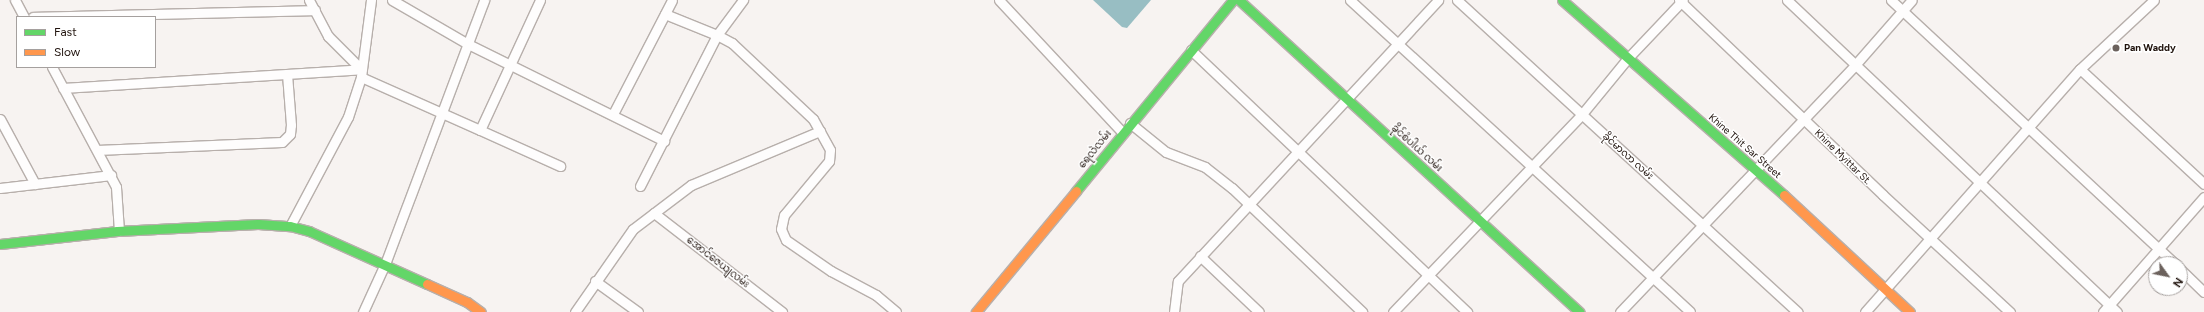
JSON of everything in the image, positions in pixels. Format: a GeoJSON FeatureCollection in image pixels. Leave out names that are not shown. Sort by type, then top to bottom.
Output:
{"type":"FeatureCollection","features":[{"type":"Feature","properties":{"kind":"street"},"geometry":{"type":"LineString","coordinates":[[15,0],[23,16]]}},
{"type":"Feature","properties":{"kind":"street"},"geometry":{"type":"LineString","coordinates":[[309,0],[328,36],[361,73],[442,114],[560,166]]}},
{"type":"Feature","properties":{"kind":"street"},"geometry":{"type":"LineString","coordinates":[[290,226],[348,117],[361,73],[372,0]]}},
{"type":"Feature","properties":{"kind":"street"},"geometry":{"type":"LineString","coordinates":[[392,0],[468,44],[613,114],[664,141]]}},
{"type":"Feature","properties":{"kind":"street"},"geometry":{"type":"LineString","coordinates":[[363,312],[385,264],[484,0]]}},
{"type":"Feature","properties":{"kind":"street"},"geometry":{"type":"LineString","coordinates":[[480,130],[540,0]]}},
{"type":"Feature","properties":{"kind":"street"},"geometry":{"type":"LineString","coordinates":[[613,114],[672,0]]}},
{"type":"Feature","properties":{"kind":"street"},"geometry":{"type":"LineString","coordinates":[[640,186],[717,34],[743,0]]}},
{"type":"Feature","properties":{"kind":"street"},"geometry":{"type":"LineString","coordinates":[[999,0],[1122,133]]}},
{"type":"Feature","properties":{"kind":"street","name":"ရေလဲလမ်း"},"geometry":{"type":"LineString","coordinates":[[976,312],[1130,123],[1233,0]]}},
{"type":"Feature","properties":{"kind":"street","name":"ခိုင်စံပါယ် လမ်း"},"geometry":{"type":"LineString","coordinates":[[1239,0],[1580,312]]}},
{"type":"Feature","properties":{"kind":"street"},"geometry":{"type":"LineString","coordinates":[[1350,0],[1690,312]]}},
{"type":"Feature","properties":{"kind":"street"},"geometry":{"type":"LineString","coordinates":[[1174,312],[1175,285],[1248,203],[1438,0]]}},
{"type":"Feature","properties":{"kind":"street","name":"ခိုင်မာလာ လမ်း"},"geometry":{"type":"LineString","coordinates":[[1457,0],[1798,312]]}},
{"type":"Feature","properties":{"kind":"street","name":"Khine Thit Sar Street"},"geometry":{"type":"LineString","coordinates":[[1562,0],[1755,168],[1910,312]]}},
{"type":"Feature","properties":{"kind":"street"},"geometry":{"type":"LineString","coordinates":[[1787,0],[2117,312]]}},
{"type":"Feature","properties":{"kind":"street"},"geometry":{"type":"LineString","coordinates":[[1891,0],[2028,129],[2166,256]]}},
{"type":"Feature","properties":{"kind":"street"},"geometry":{"type":"LineString","coordinates":[[1620,312],[1755,168],[1855,65],[1912,0]]}},
{"type":"Feature","properties":{"kind":"street"},"geometry":{"type":"LineString","coordinates":[[1865,312],[2080,69],[2154,0]]}},
{"type":"Feature","properties":{"kind":"street"},"geometry":{"type":"LineString","coordinates":[[1393,312],[1479,220],[1582,114],[1628,59],[1681,1]]}},
{"type":"Feature","properties":{"kind":"street","name":"Khine Myittar St."},"geometry":{"type":"LineString","coordinates":[[1681,1],[1803,119],[2010,312]]}},
{"type":"Feature","properties":{"kind":"street"},"geometry":{"type":"LineString","coordinates":[[73,16],[315,10]]}},
{"type":"Feature","properties":{"kind":"street"},"geometry":{"type":"LineString","coordinates":[[665,14],[717,34],[732,43],[802,106],[820,130],[830,150],[829,161],[784,215],[781,229],[786,240],[831,271],[876,295],[896,312]]}},
{"type":"Feature","properties":{"kind":"street"},"geometry":{"type":"LineString","coordinates":[[1191,50],[1467,312]]}},
{"type":"Feature","properties":{"kind":"street"},"geometry":{"type":"LineString","coordinates":[[53,68],[111,175],[116,187],[119,231]]}},
{"type":"Feature","properties":{"kind":"street"},"geometry":{"type":"LineString","coordinates":[[2080,69],[2204,184]]}},
{"type":"Feature","properties":{"kind":"street"},"geometry":{"type":"LineString","coordinates":[[63,88],[287,74],[361,73]]}},
{"type":"Feature","properties":{"kind":"street"},"geometry":{"type":"LineString","coordinates":[[97,150],[282,142],[290,134],[291,125],[287,74]]}},
{"type":"Feature","properties":{"kind":"street"},"geometry":{"type":"LineString","coordinates":[[0,119],[35,184]]}},
{"type":"Feature","properties":{"kind":"street"},"geometry":{"type":"LineString","coordinates":[[1130,123],[1166,152],[1205,167],[1248,203],[1362,312]]}},
{"type":"Feature","properties":{"kind":"street"},"geometry":{"type":"LineString","coordinates":[[575,312],[595,281],[633,229],[690,185],[820,130]]}},
{"type":"Feature","properties":{"kind":"street"},"geometry":{"type":"LineString","coordinates":[[0,188],[111,175]]}},
{"type":"Feature","properties":{"kind":"street"},"geometry":{"type":"LineString","coordinates":[[2103,312],[2204,197]]}},
{"type":"Feature","properties":{"kind":"street","name":"အောင်ဇေယျလမ်း"},"geometry":{"type":"LineString","coordinates":[[654,213],[782,312]]}},
{"type":"Feature","properties":{"kind":"street"},"geometry":{"type":"LineString","coordinates":[[0,244],[119,231],[258,224],[290,226],[309,231],[385,264],[467,302],[481,312]]}},
{"type":"Feature","properties":{"kind":"street"},"geometry":{"type":"LineString","coordinates":[[1200,256],[1259,312]]}},
{"type":"Feature","properties":{"kind":"street"},"geometry":{"type":"LineString","coordinates":[[2188,277],[2204,292]]}},
{"type":"Feature","properties":{"kind":"street"},"geometry":{"type":"LineString","coordinates":[[595,281],[638,312]]}},
{"type":"Feature","properties":{"kind":"water"},"geometry":{"type":"Polygon","coordinates":[[[1093,0],[1151,0],[1127,28],[1122,27],[1093,0]]]}},
{"type":"Feature","properties":{"kind":"traffic: fast"},"geometry":{"type":"LineString","coordinates":[[1076,191],[1233,0]]}},
{"type":"Feature","properties":{"kind":"traffic: fast"},"geometry":{"type":"LineString","coordinates":[[1239,0],[1580,312]]}},
{"type":"Feature","properties":{"kind":"traffic: fast"},"geometry":{"type":"LineString","coordinates":[[1562,0],[1784,195]]}},
{"type":"Feature","properties":{"kind":"traffic: fast"},"geometry":{"type":"LineString","coordinates":[[0,244],[117,231],[258,224],[290,226],[309,231],[427,284]]}},
{"type":"Feature","properties":{"kind":"traffic: slow"},"geometry":{"type":"LineString","coordinates":[[976,312],[1076,191]]}},
{"type":"Feature","properties":{"kind":"traffic: slow"},"geometry":{"type":"LineString","coordinates":[[1784,195],[1910,312]]}},
{"type":"Feature","properties":{"kind":"traffic: slow"},"geometry":{"type":"LineString","coordinates":[[427,284],[467,302],[481,312]]}},
{"type":"Feature","properties":{"kind":"place","name":"Pan Waddy"},"geometry":{"type":"Point","coordinates":[2116,48]}}]}
